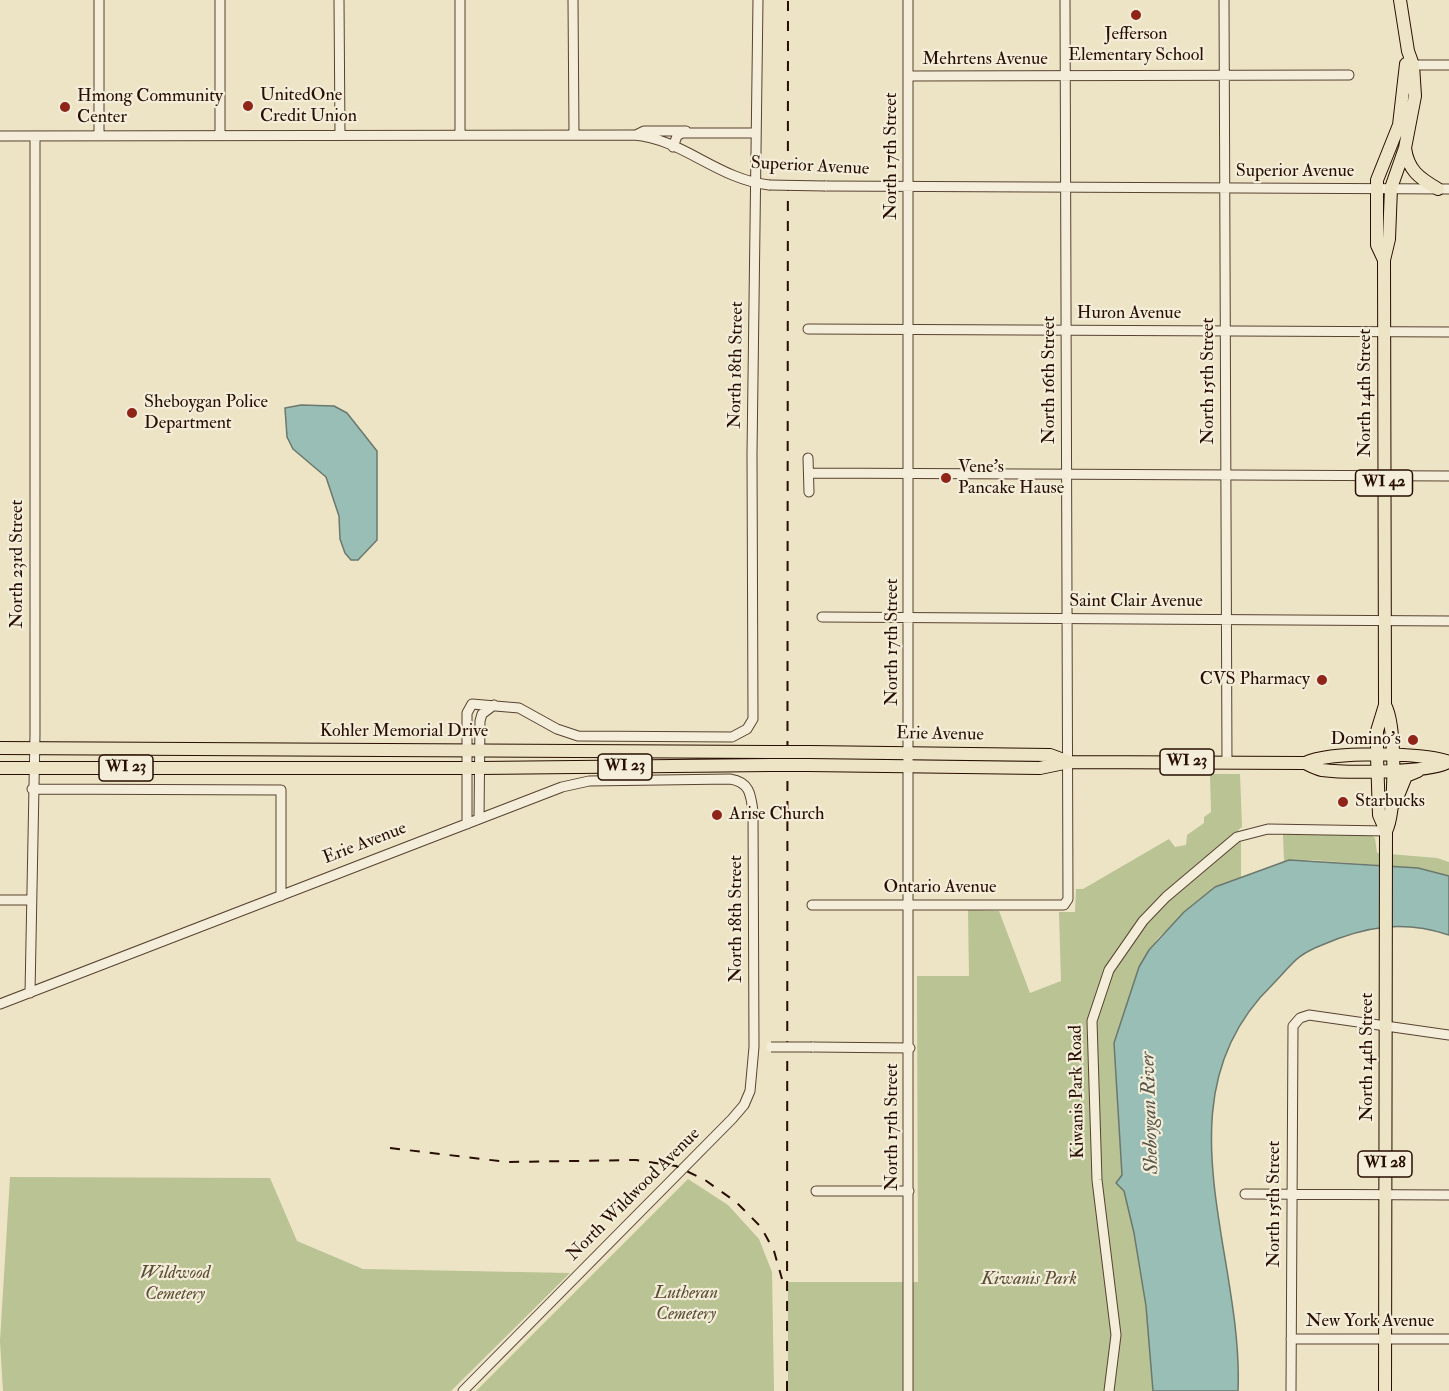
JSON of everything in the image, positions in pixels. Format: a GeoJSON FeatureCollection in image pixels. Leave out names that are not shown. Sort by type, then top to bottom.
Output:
{"type":"FeatureCollection","features":[{"type":"Feature","properties":{"kind":"main road","name":"WI 42"},"geometry":{"type":"LineString","coordinates":[[1400,0],[1408,51]]}},
{"type":"Feature","properties":{"kind":"main road","name":"North 14th Street"},"geometry":{"type":"LineString","coordinates":[[1386,831],[1379,818],[1377,770],[1377,731],[1385,705],[1384,260],[1389,239],[1391,188],[1405,148],[1415,96],[1413,65],[1408,51]]}},
{"type":"Feature","properties":{"kind":"main road","name":"North 14th Street"},"geometry":{"type":"LineString","coordinates":[[1384,260],[1377,245],[1377,180],[1403,109],[1408,51]]}},
{"type":"Feature","properties":{"kind":"main road"},"geometry":{"type":"LineString","coordinates":[[1405,148],[1409,166],[1415,175],[1443,189]]}},
{"type":"Feature","properties":{"kind":"main road","name":"North 14th Street"},"geometry":{"type":"LineString","coordinates":[[1385,705],[1392,722],[1392,809],[1386,831],[1385,851],[1385,1391]]}},
{"type":"Feature","properties":{"kind":"main road","name":"Kohler Memorial Drive"},"geometry":{"type":"LineString","coordinates":[[0,748],[771,752],[808,758]]}},
{"type":"Feature","properties":{"kind":"main road","name":"Erie Avenue"},"geometry":{"type":"LineString","coordinates":[[808,758],[910,759],[1050,754],[1069,762],[1305,763],[1323,757],[1423,756],[1449,762]]}},
{"type":"Feature","properties":{"kind":"main road","name":"Kohler Memorial Drive"},"geometry":{"type":"LineString","coordinates":[[0,768],[473,768],[771,765],[808,758]]}},
{"type":"Feature","properties":{"kind":"main road","name":"Erie Avenue"},"geometry":{"type":"LineString","coordinates":[[1305,763],[1323,770],[1392,770],[1427,769],[1449,762]]}},
{"type":"Feature","properties":{"kind":"main road"},"geometry":{"type":"LineString","coordinates":[[1392,809],[1406,776],[1427,769]]}},
{"type":"Feature","properties":{"kind":"street"},"geometry":{"type":"LineString","coordinates":[[99,0],[99,136]]}},
{"type":"Feature","properties":{"kind":"street"},"geometry":{"type":"LineString","coordinates":[[220,0],[220,135]]}},
{"type":"Feature","properties":{"kind":"street"},"geometry":{"type":"LineString","coordinates":[[339,0],[340,135]]}},
{"type":"Feature","properties":{"kind":"street"},"geometry":{"type":"LineString","coordinates":[[460,0],[460,135]]}},
{"type":"Feature","properties":{"kind":"street"},"geometry":{"type":"LineString","coordinates":[[573,0],[574,134]]}},
{"type":"Feature","properties":{"kind":"street","name":"North 18th Street"},"geometry":{"type":"LineString","coordinates":[[494,705],[525,710],[556,729],[578,736],[732,736],[747,729],[755,709],[752,454],[758,0]]}},
{"type":"Feature","properties":{"kind":"street","name":"North 17th Street"},"geometry":{"type":"LineString","coordinates":[[908,0],[910,759],[908,1391]]}},
{"type":"Feature","properties":{"kind":"street","name":"North 16th Street"},"geometry":{"type":"LineString","coordinates":[[1065,0],[1064,186],[1069,762],[1067,903]]}},
{"type":"Feature","properties":{"kind":"street","name":"North 15th Street"},"geometry":{"type":"LineString","coordinates":[[1224,0],[1227,763]]}},
{"type":"Feature","properties":{"kind":"street"},"geometry":{"type":"LineString","coordinates":[[1413,65],[1449,65]]}},
{"type":"Feature","properties":{"kind":"street","name":"Mehrtens Avenue"},"geometry":{"type":"LineString","coordinates":[[908,76],[1349,75]]}},
{"type":"Feature","properties":{"kind":"street"},"geometry":{"type":"LineString","coordinates":[[636,135],[644,130],[756,133]]}},
{"type":"Feature","properties":{"kind":"street"},"geometry":{"type":"LineString","coordinates":[[674,147],[680,134],[698,132]]}},
{"type":"Feature","properties":{"kind":"street","name":"Superior Avenue"},"geometry":{"type":"LineString","coordinates":[[0,136],[636,135],[674,147],[722,172],[755,183],[769,185],[1443,189]]}},
{"type":"Feature","properties":{"kind":"street","name":"North 23rd Street"},"geometry":{"type":"LineString","coordinates":[[30,993],[34,748],[35,136]]}},
{"type":"Feature","properties":{"kind":"street","name":"Huron Avenue"},"geometry":{"type":"LineString","coordinates":[[808,329],[1449,332]]}},
{"type":"Feature","properties":{"kind":"street"},"geometry":{"type":"LineString","coordinates":[[808,458],[809,492]]}},
{"type":"Feature","properties":{"kind":"street"},"geometry":{"type":"LineString","coordinates":[[809,473],[1449,476]]}},
{"type":"Feature","properties":{"kind":"street","name":"Saint Clair Avenue"},"geometry":{"type":"LineString","coordinates":[[822,617],[1449,621]]}},
{"type":"Feature","properties":{"kind":"street"},"geometry":{"type":"LineString","coordinates":[[478,819],[468,706],[475,703],[494,705]]}},
{"type":"Feature","properties":{"kind":"street"},"geometry":{"type":"LineString","coordinates":[[473,750],[480,718],[494,705]]}},
{"type":"Feature","properties":{"kind":"street"},"geometry":{"type":"LineString","coordinates":[[467,824],[473,768]]}},
{"type":"Feature","properties":{"kind":"street","name":"Erie Avenue"},"geometry":{"type":"LineString","coordinates":[[0,1004],[562,787],[589,781],[730,780],[743,784],[750,792]]}},
{"type":"Feature","properties":{"kind":"street"},"geometry":{"type":"LineString","coordinates":[[32,789],[281,790],[281,896]]}},
{"type":"Feature","properties":{"kind":"street","name":"North 18th Street"},"geometry":{"type":"LineString","coordinates":[[750,792],[753,812],[754,1047]]}},
{"type":"Feature","properties":{"kind":"street","name":"Kiwanis Park Road"},"geometry":{"type":"LineString","coordinates":[[1109,1391],[1114,1367],[1116,1335],[1097,1179],[1092,1020],[1102,988],[1120,952],[1143,921],[1166,897],[1237,837],[1258,830],[1386,831]]}},
{"type":"Feature","properties":{"kind":"street"},"geometry":{"type":"LineString","coordinates":[[0,900],[30,900]]}},
{"type":"Feature","properties":{"kind":"street","name":"Ontario Avenue"},"geometry":{"type":"LineString","coordinates":[[812,905],[1064,905],[1067,903]]}},
{"type":"Feature","properties":{"kind":"street","name":"North 15th Street"},"geometry":{"type":"LineString","coordinates":[[1292,1391],[1292,1033],[1298,1020],[1309,1015],[1386,1026]]}},
{"type":"Feature","properties":{"kind":"street"},"geometry":{"type":"LineString","coordinates":[[1386,1026],[1449,1035]]}},
{"type":"Feature","properties":{"kind":"street"},"geometry":{"type":"LineString","coordinates":[[754,1047],[910,1048]]}},
{"type":"Feature","properties":{"kind":"street","name":"North Wildwood Avenue"},"geometry":{"type":"LineString","coordinates":[[463,1391],[744,1105],[750,1091],[754,1047]]}},
{"type":"Feature","properties":{"kind":"street"},"geometry":{"type":"LineString","coordinates":[[816,1191],[909,1191]]}},
{"type":"Feature","properties":{"kind":"street"},"geometry":{"type":"LineString","coordinates":[[1245,1194],[1449,1195]]}},
{"type":"Feature","properties":{"kind":"street","name":"New York Avenue"},"geometry":{"type":"LineString","coordinates":[[1291,1339],[1449,1339]]}},
{"type":"Feature","properties":{"kind":"green space","name":"Kiwanis Park"},"geometry":{"type":"Polygon","coordinates":[[[1210,774],[1240,774],[1242,827],[1238,830],[1241,840],[1241,877],[1215,887],[1158,938],[1139,967],[1114,1043],[1122,1175],[1116,1183],[1124,1190],[1134,1233],[1146,1306],[1153,1391],[788,1391],[788,1282],[918,1282],[917,976],[969,976],[968,910],[999,911],[1030,993],[1061,981],[1059,912],[1075,912],[1076,889],[1083,889],[1169,839],[1175,847],[1186,845],[1187,835],[1204,823],[1204,817],[1211,812],[1210,774]]]}},
{"type":"Feature","properties":{"kind":"green space"},"geometry":{"type":"Polygon","coordinates":[[[1283,834],[1371,835],[1375,838],[1377,853],[1437,858],[1449,862],[1449,876],[1418,868],[1312,860],[1284,861],[1283,834]]]}},
{"type":"Feature","properties":{"kind":"green space","name":"Wildwood Cemetery"},"geometry":{"type":"Polygon","coordinates":[[[10,1177],[270,1178],[297,1241],[363,1269],[570,1273],[451,1391],[3,1391],[0,1341],[10,1177]]]}},
{"type":"Feature","properties":{"kind":"green space","name":"Lutheran Cemetery"},"geometry":{"type":"Polygon","coordinates":[[[688,1179],[728,1205],[759,1239],[772,1272],[774,1391],[476,1391],[688,1179]]]}},
{"type":"Feature","properties":{"kind":"water"},"geometry":{"type":"Polygon","coordinates":[[[301,405],[334,406],[347,413],[377,451],[377,540],[358,560],[351,560],[345,553],[340,539],[339,516],[326,477],[293,449],[287,437],[285,408],[301,405]]]}},
{"type":"Feature","properties":{"kind":"water","name":"Sheboygan River"},"geometry":{"type":"Polygon","coordinates":[[[1289,860],[1418,868],[1449,876],[1449,935],[1416,928],[1385,927],[1354,933],[1313,949],[1299,957],[1273,984],[1238,1029],[1219,1076],[1212,1126],[1213,1178],[1236,1339],[1238,1391],[1153,1391],[1146,1306],[1134,1233],[1124,1191],[1116,1183],[1122,1175],[1114,1043],[1139,967],[1149,950],[1184,912],[1215,887],[1289,860]]]}},
{"type":"Feature","properties":{"kind":"railway"},"geometry":{"type":"LineString","coordinates":[[787,1391],[788,0]]}},
{"type":"Feature","properties":{"kind":"railway"},"geometry":{"type":"LineString","coordinates":[[390,1148],[507,1162],[636,1160],[676,1166],[705,1180],[736,1202],[761,1227],[774,1251],[782,1279]]}},
{"type":"Feature","properties":{"kind":"place","name":"Jefferson Elementary School"},"geometry":{"type":"Point","coordinates":[1136,15]}},
{"type":"Feature","properties":{"kind":"place","name":"UnitedOne Credit Union"},"geometry":{"type":"Point","coordinates":[248,106]}},
{"type":"Feature","properties":{"kind":"place","name":"Hmong Community Center"},"geometry":{"type":"Point","coordinates":[65,107]}},
{"type":"Feature","properties":{"kind":"place","name":"Sheboygan Police Department"},"geometry":{"type":"Point","coordinates":[132,413]}},
{"type":"Feature","properties":{"kind":"place","name":"Vene's Pancake Hause"},"geometry":{"type":"Point","coordinates":[946,478]}},
{"type":"Feature","properties":{"kind":"place","name":"CVS Pharmacy"},"geometry":{"type":"Point","coordinates":[1322,680]}},
{"type":"Feature","properties":{"kind":"place","name":"Domino's"},"geometry":{"type":"Point","coordinates":[1413,740]}},
{"type":"Feature","properties":{"kind":"place","name":"Starbucks"},"geometry":{"type":"Point","coordinates":[1343,802]}},
{"type":"Feature","properties":{"kind":"place","name":"Arise Church"},"geometry":{"type":"Point","coordinates":[717,815]}}]}
